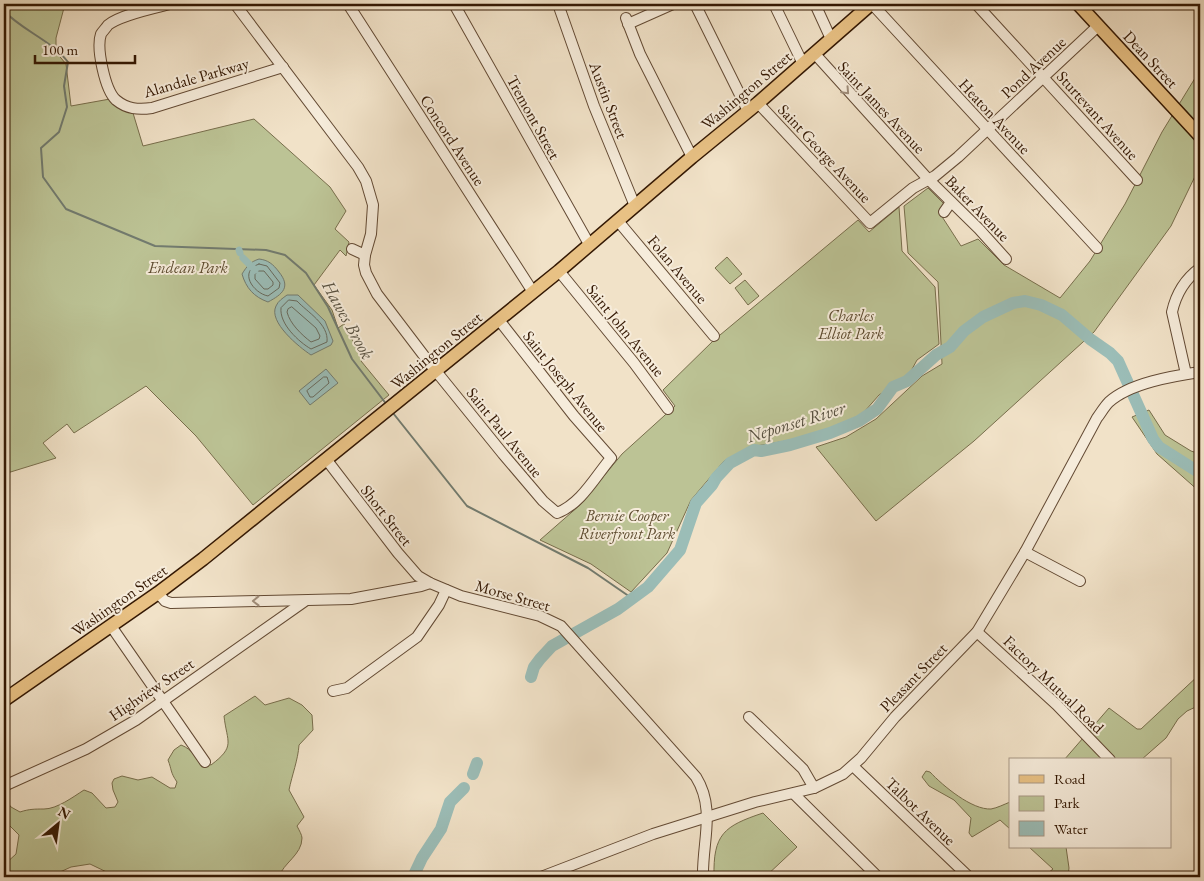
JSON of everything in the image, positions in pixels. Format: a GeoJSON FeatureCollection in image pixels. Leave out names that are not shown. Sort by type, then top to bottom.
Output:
{"type":"FeatureCollection","features":[{"type":"Feature","properties":{"kind":"main road","name":"Washington Street"},"geometry":{"type":"LineString","coordinates":[[6,695],[111,626],[203,559],[559,271],[872,4]]}},
{"type":"Feature","properties":{"kind":"main road","name":"Dean Street"},"geometry":{"type":"LineString","coordinates":[[1078,4],[1200,136]]}},
{"type":"Feature","properties":{"kind":"street","name":"Alandale Parkway"},"geometry":{"type":"LineString","coordinates":[[170,4],[118,19],[108,26],[100,36],[102,66],[105,78],[110,92],[121,103],[138,110],[152,108],[283,67]]}},
{"type":"Feature","properties":{"kind":"street","name":"Alandale Parkway"},"geometry":{"type":"LineString","coordinates":[[235,4],[366,180],[373,205],[371,234],[365,255],[366,273],[377,294],[436,371]]}},
{"type":"Feature","properties":{"kind":"street","name":"Concord Avenue"},"geometry":{"type":"LineString","coordinates":[[348,4],[533,292]]}},
{"type":"Feature","properties":{"kind":"street","name":"Tremont Street"},"geometry":{"type":"LineString","coordinates":[[454,4],[589,244]]}},
{"type":"Feature","properties":{"kind":"street","name":"Austin Street"},"geometry":{"type":"LineString","coordinates":[[558,4],[594,106],[635,206]]}},
{"type":"Feature","properties":{"kind":"street"},"geometry":{"type":"LineString","coordinates":[[673,4],[627,21],[640,54],[692,157]]}},
{"type":"Feature","properties":{"kind":"street","name":"Saint George Avenue"},"geometry":{"type":"LineString","coordinates":[[695,4],[753,107],[870,223]]}},
{"type":"Feature","properties":{"kind":"street"},"geometry":{"type":"LineString","coordinates":[[774,4],[803,64]]}},
{"type":"Feature","properties":{"kind":"street"},"geometry":{"type":"LineString","coordinates":[[815,4],[831,39]]}},
{"type":"Feature","properties":{"kind":"street","name":"Heaton Avenue"},"geometry":{"type":"LineString","coordinates":[[872,4],[1097,248]]}},
{"type":"Feature","properties":{"kind":"street","name":"Sturtevant Avenue"},"geometry":{"type":"LineString","coordinates":[[976,4],[1136,180]]}},
{"type":"Feature","properties":{"kind":"street","name":"Pond Avenue"},"geometry":{"type":"LineString","coordinates":[[870,223],[913,188],[935,176],[1098,26]]}},
{"type":"Feature","properties":{"kind":"street","name":"Saint James Avenue"},"geometry":{"type":"LineString","coordinates":[[814,54],[928,179]]}},
{"type":"Feature","properties":{"kind":"street","name":"Baker Avenue"},"geometry":{"type":"LineString","coordinates":[[928,179],[979,229],[1006,259]]}},
{"type":"Feature","properties":{"kind":"street"},"geometry":{"type":"LineString","coordinates":[[944,212],[951,202]]}},
{"type":"Feature","properties":{"kind":"street","name":"Folan Avenue"},"geometry":{"type":"LineString","coordinates":[[618,221],[714,336]]}},
{"type":"Feature","properties":{"kind":"street"},"geometry":{"type":"LineString","coordinates":[[352,249],[365,255]]}},
{"type":"Feature","properties":{"kind":"street"},"geometry":{"type":"LineString","coordinates":[[1186,374],[1172,312],[1182,286],[1200,268]]}},
{"type":"Feature","properties":{"kind":"street","name":"Saint John Avenue"},"geometry":{"type":"LineString","coordinates":[[559,271],[668,409]]}},
{"type":"Feature","properties":{"kind":"street","name":"Saint Joseph Avenue"},"geometry":{"type":"LineString","coordinates":[[499,320],[574,416],[611,458],[574,504],[557,513],[552,510]]}},
{"type":"Feature","properties":{"kind":"street","name":"Saint Paul Avenue"},"geometry":{"type":"LineString","coordinates":[[436,371],[503,454],[552,510]]}},
{"type":"Feature","properties":{"kind":"street","name":"Pleasant Street"},"geometry":{"type":"LineString","coordinates":[[541,877],[653,834],[707,816],[814,788],[837,778],[853,766],[895,717],[977,632],[1025,552],[1108,403],[1152,381],[1200,372]]}},
{"type":"Feature","properties":{"kind":"street","name":"Short Street"},"geometry":{"type":"LineString","coordinates":[[326,459],[404,560],[418,576],[430,583]]}},
{"type":"Feature","properties":{"kind":"street"},"geometry":{"type":"LineString","coordinates":[[1025,552],[1080,581]]}},
{"type":"Feature","properties":{"kind":"street"},"geometry":{"type":"LineString","coordinates":[[158,593],[165,601],[171,603],[305,601],[364,598],[430,583]]}},
{"type":"Feature","properties":{"kind":"street","name":"Morse Street"},"geometry":{"type":"LineString","coordinates":[[430,583],[446,590],[540,616],[566,630],[696,777],[705,794],[707,816],[702,877]]}},
{"type":"Feature","properties":{"kind":"street"},"geometry":{"type":"LineString","coordinates":[[333,691],[347,688],[417,638],[439,605],[446,590]]}},
{"type":"Feature","properties":{"kind":"street","name":"Highview Street"},"geometry":{"type":"LineString","coordinates":[[4,786],[97,743],[136,720],[305,601]]}},
{"type":"Feature","properties":{"kind":"street"},"geometry":{"type":"LineString","coordinates":[[111,626],[205,762]]}},
{"type":"Feature","properties":{"kind":"street","name":"Factory Mutual Road"},"geometry":{"type":"LineString","coordinates":[[977,632],[1057,705],[1108,758]]}},
{"type":"Feature","properties":{"kind":"street"},"geometry":{"type":"LineString","coordinates":[[749,717],[802,769],[814,788]]}},
{"type":"Feature","properties":{"kind":"street","name":"Talbot Avenue"},"geometry":{"type":"LineString","coordinates":[[853,766],[969,877]]}},
{"type":"Feature","properties":{"kind":"street"},"geometry":{"type":"LineString","coordinates":[[794,794],[878,877]]}},
{"type":"Feature","properties":{"kind":"green space","name":"Endean Park"},"geometry":{"type":"Polygon","coordinates":[[[4,4],[65,4],[56,38],[56,52],[66,64],[71,106],[110,99],[133,113],[143,146],[254,119],[330,187],[346,211],[335,229],[349,242],[346,256],[340,250],[314,285],[332,310],[338,328],[344,324],[363,360],[361,361],[389,395],[253,505],[196,436],[146,386],[74,433],[67,424],[43,443],[56,458],[4,474],[4,4]]]}},
{"type":"Feature","properties":{"kind":"green space"},"geometry":{"type":"Polygon","coordinates":[[[1200,70],[1200,166],[1171,226],[1094,332],[974,441],[876,521],[816,447],[846,437],[876,419],[922,376],[942,364],[938,282],[908,253],[904,206],[928,188],[944,204],[939,212],[961,246],[978,239],[1004,265],[1060,298],[1090,261],[1125,204],[1162,132],[1200,70]]]}},
{"type":"Feature","properties":{"kind":"green space"},"geometry":{"type":"Polygon","coordinates":[[[899,207],[902,251],[935,287],[939,344],[917,360],[911,371],[900,382],[879,395],[858,419],[798,439],[750,447],[724,461],[691,500],[667,553],[631,592],[591,564],[540,540],[580,505],[622,454],[675,406],[663,390],[714,340],[858,220],[869,232],[899,207]]]}},
{"type":"Feature","properties":{"kind":"green space"},"geometry":{"type":"Polygon","coordinates":[[[727,257],[742,274],[730,284],[715,268],[727,257]]]}},
{"type":"Feature","properties":{"kind":"green space"},"geometry":{"type":"Polygon","coordinates":[[[745,280],[759,296],[748,305],[735,288],[745,280]]]}},
{"type":"Feature","properties":{"kind":"green space"},"geometry":{"type":"Polygon","coordinates":[[[1149,410],[1165,435],[1191,451],[1200,454],[1200,492],[1157,454],[1132,417],[1149,410]]]}},
{"type":"Feature","properties":{"kind":"green space"},"geometry":{"type":"Polygon","coordinates":[[[1200,674],[1200,705],[1187,711],[1178,719],[1166,738],[1143,758],[1066,758],[1109,708],[1137,729],[1141,729],[1200,674]]]}},
{"type":"Feature","properties":{"kind":"green space"},"geometry":{"type":"Polygon","coordinates":[[[255,696],[265,705],[289,698],[302,705],[312,715],[313,730],[299,745],[289,790],[304,817],[297,826],[302,837],[301,844],[279,877],[117,877],[90,864],[71,867],[49,877],[4,877],[4,865],[16,854],[19,835],[10,826],[4,824],[4,798],[11,807],[20,812],[54,807],[84,790],[92,793],[106,808],[115,807],[118,802],[112,783],[114,779],[122,776],[138,780],[152,777],[170,788],[175,788],[177,782],[168,760],[174,750],[181,745],[189,749],[202,761],[211,765],[219,759],[227,748],[228,738],[224,716],[255,696]]]}},
{"type":"Feature","properties":{"kind":"green space"},"geometry":{"type":"Polygon","coordinates":[[[926,771],[930,772],[942,784],[975,806],[991,809],[1009,802],[1009,828],[1000,820],[972,837],[969,833],[971,818],[954,800],[929,786],[922,777],[926,771]]]}},
{"type":"Feature","properties":{"kind":"green space"},"geometry":{"type":"Polygon","coordinates":[[[763,813],[797,847],[765,877],[714,877],[716,851],[719,841],[724,834],[739,822],[763,813]]]}},
{"type":"Feature","properties":{"kind":"green space"},"geometry":{"type":"Polygon","coordinates":[[[1030,848],[1066,848],[1069,868],[1068,877],[1043,877],[1053,869],[1030,848]]]}},
{"type":"Feature","properties":{"kind":"water"},"geometry":{"type":"Polygon","coordinates":[[[265,260],[279,272],[283,277],[285,286],[278,296],[268,302],[251,291],[242,274],[253,261],[265,260]]]}},
{"type":"Feature","properties":{"kind":"water"},"geometry":{"type":"Polygon","coordinates":[[[287,295],[298,295],[325,321],[333,341],[331,345],[311,355],[286,334],[276,319],[275,312],[278,303],[287,295]]]}},
{"type":"Feature","properties":{"kind":"water"},"geometry":{"type":"Polygon","coordinates":[[[326,369],[338,383],[310,405],[299,391],[326,369]]]}},
{"type":"Feature","properties":{"kind":"waterway","name":"Hawes Brook"},"geometry":{"type":"LineString","coordinates":[[4,11],[54,48],[68,62],[64,86],[67,107],[59,132],[41,148],[43,177],[66,209],[155,246],[266,250],[285,255],[306,273],[328,307],[352,359],[387,405]]}},
{"type":"Feature","properties":{"kind":"waterway"},"geometry":{"type":"LineString","coordinates":[[243,258],[255,270]]}},
{"type":"Feature","properties":{"kind":"waterway","name":"Neponset River"},"geometry":{"type":"LineString","coordinates":[[531,677],[534,667],[552,646],[618,609],[648,587],[680,550],[696,503],[730,463],[754,450],[761,451],[790,445],[830,433],[859,421],[877,409],[893,387],[907,381],[936,355],[950,347],[964,331],[983,317],[1013,303],[1025,301],[1041,305],[1062,315],[1110,353],[1118,361],[1153,439],[1159,447],[1200,473]]}},
{"type":"Feature","properties":{"kind":"waterway","name":"Hawes Brook"},"geometry":{"type":"LineString","coordinates":[[393,413],[467,506],[588,568],[633,599]]}},
{"type":"Feature","properties":{"kind":"waterway","name":"Neponset River"},"geometry":{"type":"LineString","coordinates":[[473,774],[477,763]]}},
{"type":"Feature","properties":{"kind":"waterway","name":"Neponset River"},"geometry":{"type":"LineString","coordinates":[[413,877],[422,858],[441,829],[450,802],[464,788]]}},
{"type":"Feature","properties":{"kind":"park label","name":"Charles Elliot Park"},"geometry":{"type":"Point","coordinates":[851,324]}},
{"type":"Feature","properties":{"kind":"park label","name":"Bernie Cooper Riverfront Park"},"geometry":{"type":"Point","coordinates":[627,524]}}]}
